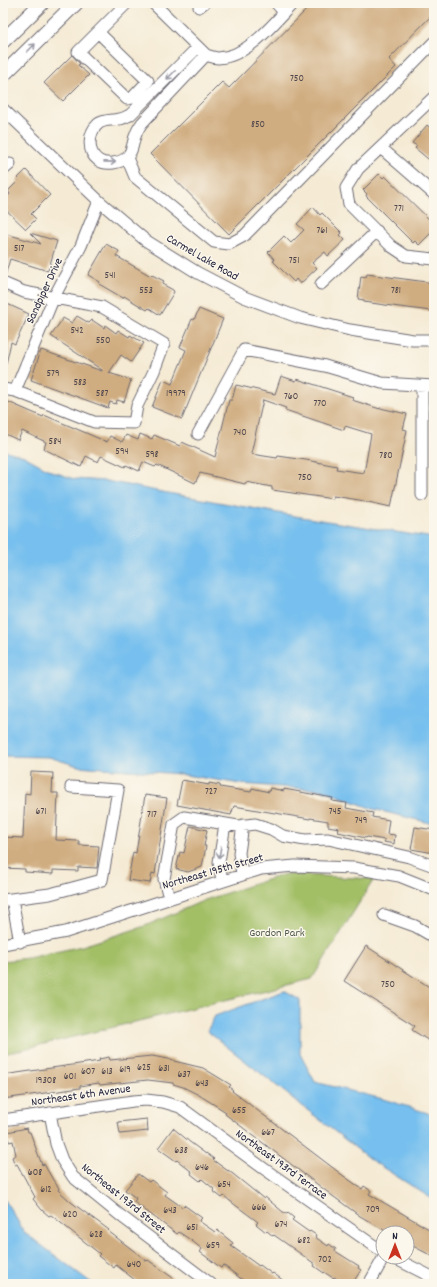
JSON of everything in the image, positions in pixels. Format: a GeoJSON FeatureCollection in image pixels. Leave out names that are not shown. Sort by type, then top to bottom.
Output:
{"type":"FeatureCollection","features":[{"type":"Feature","properties":{"kind":"main road"},"geometry":{"type":"LineString","coordinates":[[3,41],[42,3]]}},
{"type":"Feature","properties":{"kind":"main road"},"geometry":{"type":"LineString","coordinates":[[3,76],[76,3]]}},
{"type":"Feature","properties":{"kind":"street"},"geometry":{"type":"LineString","coordinates":[[98,32],[148,82],[132,98],[127,99],[78,52],[98,32],[127,3]]}},
{"type":"Feature","properties":{"kind":"street"},"geometry":{"type":"LineString","coordinates":[[153,3],[202,51],[217,58],[234,55],[260,37],[293,3]]}},
{"type":"Feature","properties":{"kind":"street"},"geometry":{"type":"LineString","coordinates":[[276,3],[284,12]]}},
{"type":"Feature","properties":{"kind":"street"},"geometry":{"type":"LineString","coordinates":[[126,158],[135,177],[214,242],[229,244],[244,236],[434,42]]}},
{"type":"Feature","properties":{"kind":"street"},"geometry":{"type":"LineString","coordinates":[[202,51],[142,123],[136,134],[131,152],[126,158],[119,162],[112,163],[99,160],[93,154],[90,138],[93,130],[99,123],[108,120],[120,119],[130,115],[202,51]]}},
{"type":"Feature","properties":{"kind":"street"},"geometry":{"type":"LineString","coordinates":[[434,97],[358,169],[346,188],[349,204],[392,246],[406,256],[434,260]]}},
{"type":"Feature","properties":{"kind":"street","name":"Carmel Lake Road"},"geometry":{"type":"LineString","coordinates":[[3,108],[99,201],[145,240],[198,273],[244,297],[300,318],[350,330],[413,340],[434,340]]}},
{"type":"Feature","properties":{"kind":"street"},"geometry":{"type":"LineString","coordinates":[[381,148],[434,194]]}},
{"type":"Feature","properties":{"kind":"street","name":"Sandpiper Drive"},"geometry":{"type":"LineString","coordinates":[[15,391],[54,297],[81,246],[99,201]]}},
{"type":"Feature","properties":{"kind":"street"},"geometry":{"type":"LineString","coordinates":[[321,284],[377,231]]}},
{"type":"Feature","properties":{"kind":"street"},"geometry":{"type":"LineString","coordinates":[[3,283],[24,292],[102,307],[164,344],[154,371],[137,406],[134,423],[94,422],[15,391],[3,389]]}},
{"type":"Feature","properties":{"kind":"street"},"geometry":{"type":"LineString","coordinates":[[198,434],[244,350],[325,366],[382,383],[434,386]]}},
{"type":"Feature","properties":{"kind":"street"},"geometry":{"type":"LineString","coordinates":[[422,386],[422,495]]}},
{"type":"Feature","properties":{"kind":"street"},"geometry":{"type":"LineString","coordinates":[[20,942],[8,900],[50,894],[102,880],[118,790],[71,786]]}},
{"type":"Feature","properties":{"kind":"street"},"geometry":{"type":"LineString","coordinates":[[169,898],[164,879],[174,824],[184,817],[238,826],[255,824],[271,829],[283,836],[305,840],[328,839],[409,857],[434,866]]}},
{"type":"Feature","properties":{"kind":"street"},"geometry":{"type":"LineString","coordinates":[[222,880],[219,862],[225,824]]}},
{"type":"Feature","properties":{"kind":"street"},"geometry":{"type":"LineString","coordinates":[[242,874],[239,853],[243,825]]}},
{"type":"Feature","properties":{"kind":"street","name":"Northeast 195th Street"},"geometry":{"type":"LineString","coordinates":[[3,944],[20,942],[66,932],[222,880],[261,869],[295,866],[354,868],[399,876],[434,890]]}},
{"type":"Feature","properties":{"kind":"street"},"geometry":{"type":"LineString","coordinates":[[384,915],[415,926],[434,937]]}},
{"type":"Feature","properties":{"kind":"street","name":"Northeast 6th Avenue"},"geometry":{"type":"LineString","coordinates":[[3,1120],[133,1101],[146,1100],[163,1102]]}},
{"type":"Feature","properties":{"kind":"street","name":"Northeast 193rd Terrace"},"geometry":{"type":"LineString","coordinates":[[163,1102],[180,1107],[263,1168],[375,1246]]}},
{"type":"Feature","properties":{"kind":"street","name":"Northeast 193rd Street"},"geometry":{"type":"LineString","coordinates":[[50,1113],[56,1144],[62,1160],[74,1177],[121,1216],[211,1284]]}},
{"type":"Feature","properties":{"kind":"street"},"geometry":{"type":"LineString","coordinates":[[369,1284],[380,1265]]}},
{"type":"Feature","properties":{"kind":"street"},"geometry":{"type":"LineString","coordinates":[[408,1265],[434,1278]]}},
{"type":"Feature","properties":{"kind":"green space","name":"Gordon Park"},"geometry":{"type":"Polygon","coordinates":[[[285,874],[374,879],[312,979],[3,1054],[3,961],[28,958],[82,946],[145,926],[205,900],[285,874]]]}},
{"type":"Feature","properties":{"kind":"water"},"geometry":{"type":"Polygon","coordinates":[[[3,450],[24,456],[51,471],[74,479],[107,481],[295,516],[434,538],[434,824],[373,809],[323,790],[241,784],[179,774],[78,766],[49,757],[3,756],[3,450]]]}},
{"type":"Feature","properties":{"kind":"water"},"geometry":{"type":"Polygon","coordinates":[[[284,991],[300,1000],[300,1054],[315,1082],[383,1099],[434,1115],[434,1200],[371,1160],[207,1031],[215,1016],[284,991]]]}},
{"type":"Feature","properties":{"kind":"water"},"geometry":{"type":"Polygon","coordinates":[[[3,1197],[25,1233],[93,1284],[3,1284],[3,1197]]]}},
{"type":"Feature","properties":{"kind":"building"},"geometry":{"type":"Polygon","coordinates":[[[313,3],[434,3],[434,13],[389,59],[396,67],[229,234],[150,154],[222,82],[229,88],[313,3]]]}},
{"type":"Feature","properties":{"kind":"building"},"geometry":{"type":"Polygon","coordinates":[[[72,55],[80,64],[78,65],[89,75],[63,101],[44,83],[72,55]]]}},
{"type":"Feature","properties":{"kind":"building"},"geometry":{"type":"Polygon","coordinates":[[[427,125],[434,131],[434,164],[415,148],[417,146],[412,143],[427,125]]]}},
{"type":"Feature","properties":{"kind":"building"},"geometry":{"type":"Polygon","coordinates":[[[26,170],[50,195],[31,214],[36,219],[26,229],[3,207],[3,201],[10,194],[8,191],[26,170]]]}},
{"type":"Feature","properties":{"kind":"building"},"geometry":{"type":"Polygon","coordinates":[[[379,174],[383,178],[385,176],[434,224],[434,230],[419,245],[415,241],[413,243],[366,196],[367,194],[363,190],[379,174]]]}},
{"type":"Feature","properties":{"kind":"building"},"geometry":{"type":"Polygon","coordinates":[[[313,207],[320,215],[322,213],[342,233],[340,235],[345,240],[328,256],[325,252],[312,263],[317,268],[300,284],[296,279],[294,282],[273,261],[275,260],[268,252],[284,236],[291,243],[304,230],[297,224],[313,207]]]}},
{"type":"Feature","properties":{"kind":"building"},"geometry":{"type":"Polygon","coordinates":[[[3,233],[41,244],[30,233],[57,241],[48,271],[10,259],[5,276],[3,276],[3,233]]]}},
{"type":"Feature","properties":{"kind":"building"},"geometry":{"type":"Polygon","coordinates":[[[106,244],[119,251],[116,256],[151,276],[152,275],[164,281],[162,284],[173,290],[174,292],[160,315],[149,308],[147,310],[124,296],[123,298],[99,284],[100,282],[88,275],[106,244]]]}},
{"type":"Feature","properties":{"kind":"building"},"geometry":{"type":"Polygon","coordinates":[[[367,274],[434,283],[434,309],[431,309],[431,311],[392,306],[364,302],[364,300],[358,299],[361,276],[366,277],[367,274]]]}},
{"type":"Feature","properties":{"kind":"building"},"geometry":{"type":"Polygon","coordinates":[[[3,302],[29,314],[15,344],[11,342],[6,364],[3,363],[3,302]]]}},
{"type":"Feature","properties":{"kind":"building"},"geometry":{"type":"Polygon","coordinates":[[[199,309],[223,319],[182,419],[152,407],[163,380],[172,384],[186,350],[180,347],[192,319],[194,320],[199,309]]]}},
{"type":"Feature","properties":{"kind":"building"},"geometry":{"type":"Polygon","coordinates":[[[77,316],[89,323],[92,320],[104,328],[105,325],[116,333],[118,330],[129,337],[130,335],[144,343],[131,362],[121,355],[109,373],[131,380],[124,402],[117,400],[116,404],[110,402],[108,408],[31,380],[41,350],[102,371],[51,336],[63,318],[72,323],[77,316]]]}},
{"type":"Feature","properties":{"kind":"building"},"geometry":{"type":"Polygon","coordinates":[[[281,376],[296,381],[297,379],[353,397],[352,400],[380,409],[407,414],[403,429],[407,430],[391,507],[333,496],[333,499],[272,490],[272,487],[246,482],[245,484],[200,473],[195,483],[157,465],[155,467],[143,462],[139,471],[126,465],[125,467],[101,456],[98,462],[86,456],[81,467],[44,449],[46,442],[22,431],[18,440],[3,433],[3,407],[6,401],[43,417],[44,415],[107,442],[110,436],[122,442],[126,435],[138,440],[140,434],[152,439],[154,435],[180,446],[182,442],[215,457],[229,400],[232,400],[236,385],[275,394],[281,376]],[[263,400],[251,454],[306,460],[337,466],[336,469],[364,473],[371,434],[345,426],[344,430],[285,410],[286,408],[263,400]]]}},
{"type":"Feature","properties":{"kind":"building"},"geometry":{"type":"Polygon","coordinates":[[[31,772],[53,773],[52,793],[58,793],[56,840],[79,841],[79,845],[99,846],[97,868],[78,867],[78,871],[53,870],[53,874],[25,872],[25,869],[3,868],[3,837],[23,838],[25,793],[30,794],[31,772]]]}},
{"type":"Feature","properties":{"kind":"building"},"geometry":{"type":"Polygon","coordinates":[[[182,780],[209,785],[209,783],[220,785],[220,787],[251,792],[252,788],[269,792],[270,788],[284,791],[284,789],[333,798],[332,801],[347,803],[346,808],[373,813],[372,817],[389,820],[387,834],[395,835],[394,844],[384,842],[385,840],[366,838],[338,832],[339,828],[328,826],[328,821],[234,806],[231,815],[177,805],[182,780]]]}},
{"type":"Feature","properties":{"kind":"building"},"geometry":{"type":"Polygon","coordinates":[[[145,795],[167,798],[155,874],[152,873],[150,883],[128,880],[133,852],[136,853],[145,795]]]}},
{"type":"Feature","properties":{"kind":"building"},"geometry":{"type":"Polygon","coordinates":[[[190,826],[207,830],[202,867],[188,872],[176,869],[180,852],[184,853],[190,826]]]}},
{"type":"Feature","properties":{"kind":"building"},"geometry":{"type":"Polygon","coordinates":[[[415,827],[434,830],[434,853],[411,849],[415,827]]]}},
{"type":"Feature","properties":{"kind":"building"},"geometry":{"type":"Polygon","coordinates":[[[366,946],[434,990],[434,1044],[412,1030],[415,1026],[344,981],[366,946]]]}},
{"type":"Feature","properties":{"kind":"building"},"geometry":{"type":"Polygon","coordinates":[[[152,1056],[174,1060],[203,1068],[231,1085],[229,1087],[233,1090],[232,1091],[341,1174],[362,1189],[364,1186],[371,1191],[369,1194],[434,1232],[434,1257],[415,1247],[415,1225],[375,1225],[360,1216],[225,1114],[226,1112],[199,1095],[173,1083],[148,1080],[100,1085],[99,1083],[80,1086],[80,1088],[3,1099],[3,1075],[100,1061],[99,1059],[109,1057],[110,1060],[152,1056]]]}},
{"type":"Feature","properties":{"kind":"building"},"geometry":{"type":"Polygon","coordinates":[[[147,1119],[148,1131],[120,1134],[118,1122],[147,1119]]]}},
{"type":"Feature","properties":{"kind":"building"},"geometry":{"type":"Polygon","coordinates":[[[27,1128],[28,1132],[30,1132],[42,1165],[44,1164],[59,1188],[58,1190],[71,1202],[109,1230],[108,1231],[147,1261],[148,1260],[173,1278],[179,1284],[140,1284],[116,1265],[114,1268],[98,1256],[100,1254],[51,1215],[49,1216],[42,1210],[33,1199],[35,1197],[17,1164],[15,1165],[12,1157],[16,1155],[13,1141],[9,1142],[7,1132],[27,1128]]]}},
{"type":"Feature","properties":{"kind":"building"},"geometry":{"type":"Polygon","coordinates":[[[173,1128],[264,1199],[265,1197],[283,1212],[288,1213],[294,1218],[292,1220],[316,1235],[315,1237],[328,1246],[329,1244],[336,1249],[335,1251],[359,1266],[358,1268],[361,1270],[352,1284],[346,1284],[334,1277],[333,1278],[314,1266],[315,1264],[274,1235],[273,1236],[267,1231],[266,1232],[256,1224],[258,1222],[224,1196],[222,1198],[202,1179],[200,1181],[191,1174],[192,1172],[177,1160],[176,1161],[158,1148],[173,1128]]]}},
{"type":"Feature","properties":{"kind":"building"},"geometry":{"type":"Polygon","coordinates":[[[138,1174],[149,1182],[151,1180],[167,1192],[165,1195],[182,1207],[184,1205],[202,1218],[199,1221],[215,1232],[217,1230],[233,1243],[231,1246],[288,1284],[248,1284],[223,1265],[221,1268],[200,1252],[202,1249],[192,1241],[179,1232],[177,1234],[134,1202],[136,1198],[125,1190],[138,1174]]]}}]}
